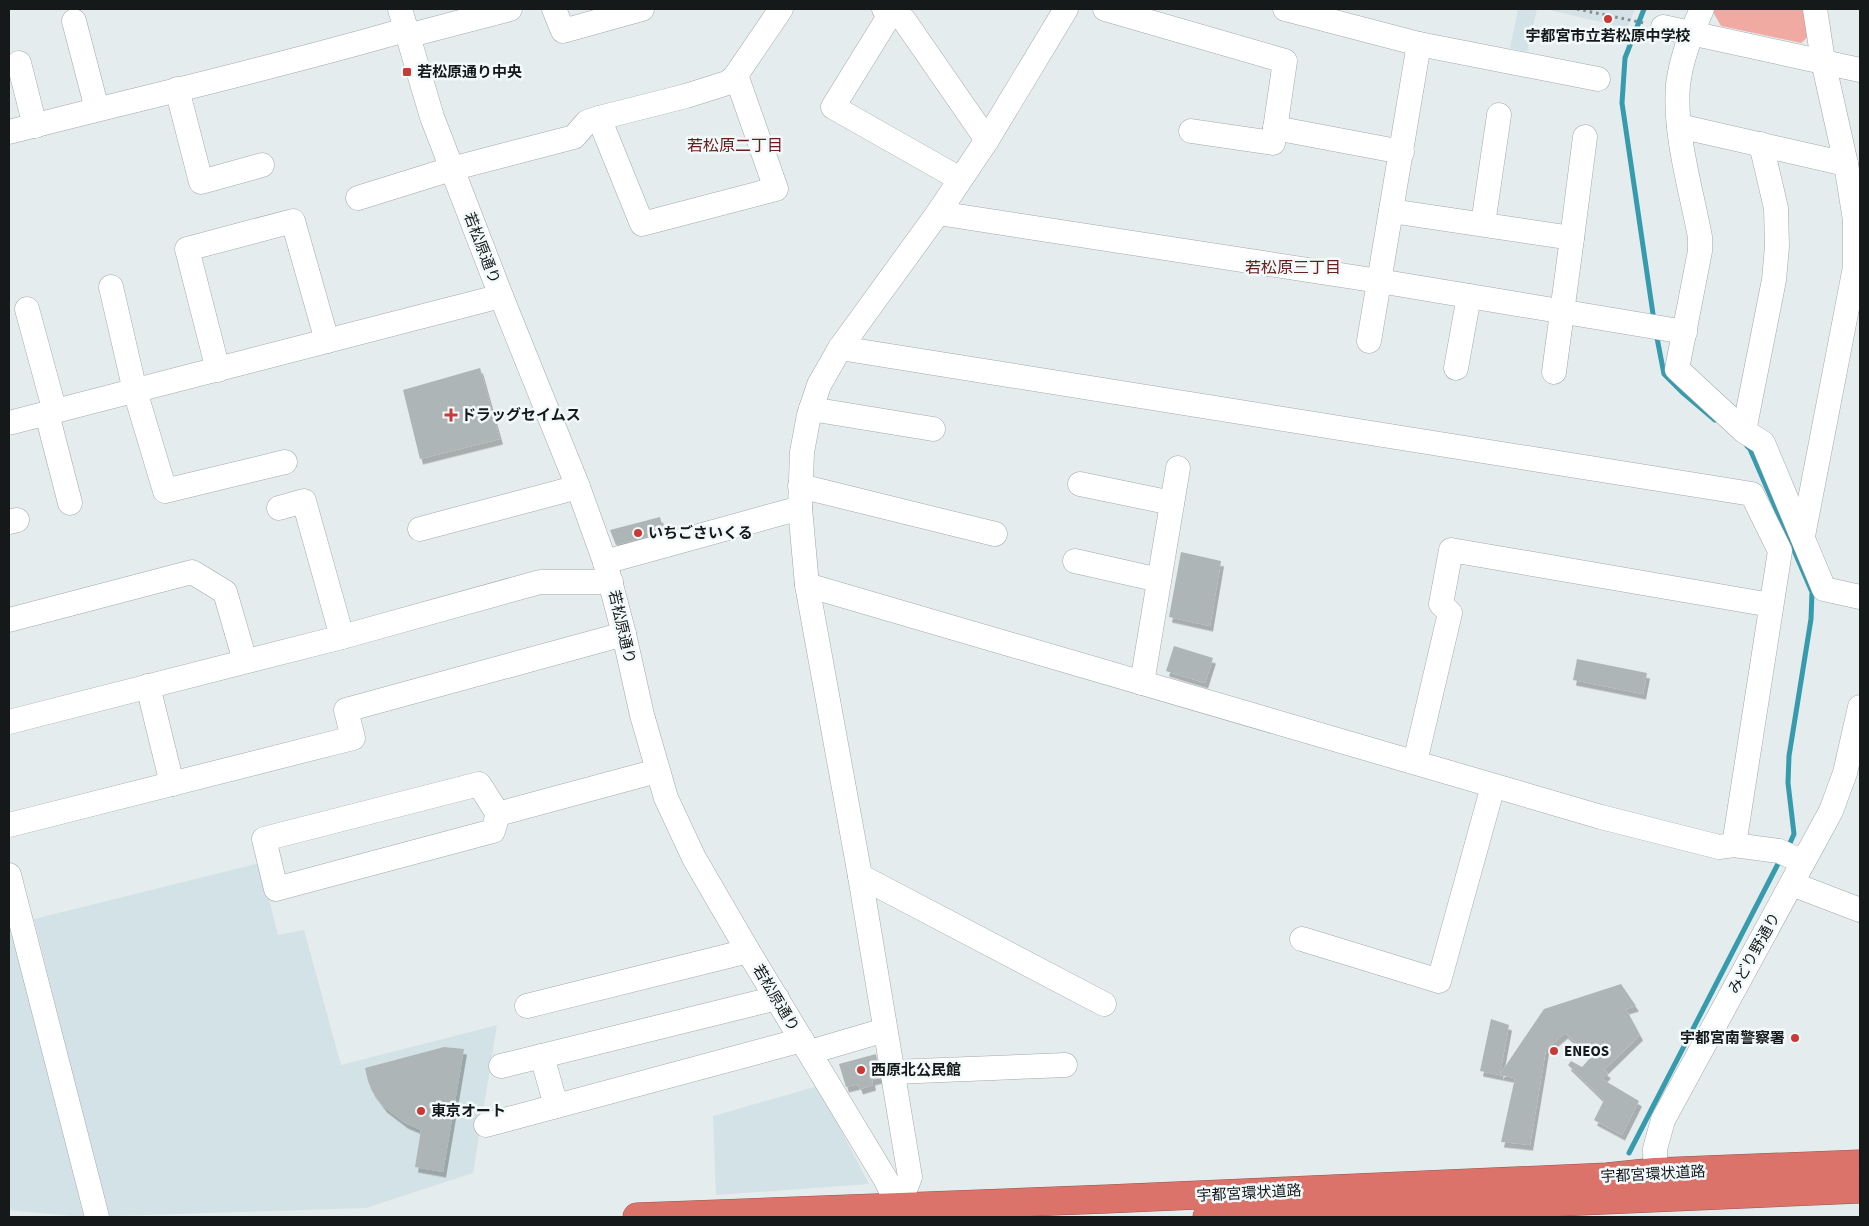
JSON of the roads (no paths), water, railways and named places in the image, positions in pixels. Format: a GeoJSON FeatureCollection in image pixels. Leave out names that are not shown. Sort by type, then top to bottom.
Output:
{"type":"FeatureCollection","features":[{"type":"Feature","properties":{"kind":"highway","name":"宇都宮環状道路"},"geometry":{"type":"LineString","coordinates":[[637,1217],[900,1212],[1588,1178],[1655,1172],[1860,1164]]}},
{"type":"Feature","properties":{"kind":"highway","name":"宇都宮環状道路"},"geometry":{"type":"LineString","coordinates":[[1207,1217],[1860,1189]]}},
{"type":"Feature","properties":{"kind":"street"},"geometry":{"type":"LineString","coordinates":[[9,132],[332,51],[404,25],[510,9]]}},
{"type":"Feature","properties":{"kind":"street"},"geometry":{"type":"LineString","coordinates":[[554,9],[563,31],[642,9]]}},
{"type":"Feature","properties":{"kind":"street"},"geometry":{"type":"LineString","coordinates":[[358,198],[451,169],[574,137],[587,122],[686,96],[727,83],[736,75],[781,9]]}},
{"type":"Feature","properties":{"kind":"street"},"geometry":{"type":"LineString","coordinates":[[900,1212],[910,1177],[860,876],[807,585],[800,497],[802,452],[811,409],[819,385],[840,348],[938,213],[987,140],[1066,9]]}},
{"type":"Feature","properties":{"kind":"street"},"geometry":{"type":"LineString","coordinates":[[1105,9],[1285,61],[1273,143],[1191,131]]}},
{"type":"Feature","properties":{"kind":"street"},"geometry":{"type":"LineString","coordinates":[[1285,9],[1419,44],[1598,79]]}},
{"type":"Feature","properties":{"kind":"street"},"geometry":{"type":"LineString","coordinates":[[1702,9],[1691,33],[1681,66],[1678,85],[1678,126],[1700,237],[1700,251],[1677,369],[1744,431],[1763,443],[1824,589],[1860,597]]}},
{"type":"Feature","properties":{"kind":"street"},"geometry":{"type":"LineString","coordinates":[[1803,536],[1852,332],[1855,267],[1855,220],[1846,164],[1823,62],[1814,9]]}},
{"type":"Feature","properties":{"kind":"street"},"geometry":{"type":"LineString","coordinates":[[960,179],[832,106],[897,13],[987,140]]}},
{"type":"Feature","properties":{"kind":"street"},"geometry":{"type":"LineString","coordinates":[[74,21],[97,109]]}},
{"type":"Feature","properties":{"kind":"street","name":"若松原通り"},"geometry":{"type":"LineString","coordinates":[[404,25],[432,118],[451,169],[578,487],[608,572],[642,716],[666,798],[694,858],[886,1180],[900,1212]]}},
{"type":"Feature","properties":{"kind":"street"},"geometry":{"type":"LineString","coordinates":[[1657,26],[1860,70]]}},
{"type":"Feature","properties":{"kind":"street"},"geometry":{"type":"LineString","coordinates":[[1369,342],[1419,44]]}},
{"type":"Feature","properties":{"kind":"street"},"geometry":{"type":"LineString","coordinates":[[18,63],[35,126]]}},
{"type":"Feature","properties":{"kind":"street"},"geometry":{"type":"LineString","coordinates":[[599,118],[642,224],[776,189],[736,75]]}},
{"type":"Feature","properties":{"kind":"street"},"geometry":{"type":"LineString","coordinates":[[177,89],[202,182],[262,165]]}},
{"type":"Feature","properties":{"kind":"street"},"geometry":{"type":"LineString","coordinates":[[1482,224],[1499,115]]}},
{"type":"Feature","properties":{"kind":"street"},"geometry":{"type":"LineString","coordinates":[[1678,126],[1846,164]]}},
{"type":"Feature","properties":{"kind":"street"},"geometry":{"type":"LineString","coordinates":[[1275,128],[1402,152]]}},
{"type":"Feature","properties":{"kind":"street"},"geometry":{"type":"LineString","coordinates":[[1554,372],[1585,137]]}},
{"type":"Feature","properties":{"kind":"street"},"geometry":{"type":"LineString","coordinates":[[1744,431],[1774,280],[1777,246],[1776,208],[1762,144]]}},
{"type":"Feature","properties":{"kind":"street"},"geometry":{"type":"LineString","coordinates":[[1391,211],[1572,238]]}},
{"type":"Feature","properties":{"kind":"street"},"geometry":{"type":"LineString","coordinates":[[938,213],[1562,310],[1685,332]]}},
{"type":"Feature","properties":{"kind":"street"},"geometry":{"type":"LineString","coordinates":[[218,370],[187,250],[293,221],[327,341]]}},
{"type":"Feature","properties":{"kind":"street"},"geometry":{"type":"LineString","coordinates":[[111,287],[135,391],[165,492],[285,462]]}},
{"type":"Feature","properties":{"kind":"street"},"geometry":{"type":"LineString","coordinates":[[9,423],[501,296]]}},
{"type":"Feature","properties":{"kind":"street"},"geometry":{"type":"LineString","coordinates":[[1456,368],[1469,296]]}},
{"type":"Feature","properties":{"kind":"street"},"geometry":{"type":"LineString","coordinates":[[27,309],[70,503]]}},
{"type":"Feature","properties":{"kind":"street"},"geometry":{"type":"LineString","coordinates":[[840,348],[1752,494],[1780,551],[1734,845]]}},
{"type":"Feature","properties":{"kind":"street"},"geometry":{"type":"LineString","coordinates":[[811,409],[933,429]]}},
{"type":"Feature","properties":{"kind":"street"},"geometry":{"type":"LineString","coordinates":[[1142,683],[1178,468]]}},
{"type":"Feature","properties":{"kind":"street"},"geometry":{"type":"LineString","coordinates":[[1080,484],[1172,503]]}},
{"type":"Feature","properties":{"kind":"street"},"geometry":{"type":"LineString","coordinates":[[420,529],[578,487]]}},
{"type":"Feature","properties":{"kind":"street"},"geometry":{"type":"LineString","coordinates":[[9,722],[342,637],[540,582],[608,572],[800,497],[995,534]]}},
{"type":"Feature","properties":{"kind":"street"},"geometry":{"type":"LineString","coordinates":[[279,508],[304,501],[342,637]]}},
{"type":"Feature","properties":{"kind":"street"},"geometry":{"type":"LineString","coordinates":[[1415,762],[1450,613],[1441,604],[1451,550],[1771,605]]}},
{"type":"Feature","properties":{"kind":"street"},"geometry":{"type":"LineString","coordinates":[[1075,561],[1160,580]]}},
{"type":"Feature","properties":{"kind":"street"},"geometry":{"type":"LineString","coordinates":[[9,620],[192,572],[225,592],[245,662]]}},
{"type":"Feature","properties":{"kind":"street"},"geometry":{"type":"LineString","coordinates":[[807,585],[1601,817],[1719,847],[1734,845],[1779,851],[1803,862]]}},
{"type":"Feature","properties":{"kind":"street"},"geometry":{"type":"LineString","coordinates":[[9,825],[353,738],[346,710],[624,634]]}},
{"type":"Feature","properties":{"kind":"street"},"geometry":{"type":"LineString","coordinates":[[148,686],[172,784]]}},
{"type":"Feature","properties":{"kind":"street","name":"みどり野通り"},"geometry":{"type":"LineString","coordinates":[[1656,1199],[1655,1149],[1663,1120],[1831,811],[1857,742],[1860,707]]}},
{"type":"Feature","properties":{"kind":"street"},"geometry":{"type":"LineString","coordinates":[[498,814],[657,771]]}},
{"type":"Feature","properties":{"kind":"street"},"geometry":{"type":"LineString","coordinates":[[479,784],[498,814],[493,831],[276,889],[264,839],[479,784]]}},
{"type":"Feature","properties":{"kind":"street"},"geometry":{"type":"LineString","coordinates":[[1302,939],[1439,980],[1493,786]]}},
{"type":"Feature","properties":{"kind":"street"},"geometry":{"type":"LineString","coordinates":[[9,875],[96,1217]]}},
{"type":"Feature","properties":{"kind":"street"},"geometry":{"type":"LineString","coordinates":[[860,876],[1104,1004]]}},
{"type":"Feature","properties":{"kind":"street"},"geometry":{"type":"LineString","coordinates":[[1792,884],[1860,910]]}},
{"type":"Feature","properties":{"kind":"street"},"geometry":{"type":"LineString","coordinates":[[527,1006],[748,951]]}},
{"type":"Feature","properties":{"kind":"street"},"geometry":{"type":"LineString","coordinates":[[501,1066],[777,998]]}},
{"type":"Feature","properties":{"kind":"street"},"geometry":{"type":"LineString","coordinates":[[486,1125],[556,1106],[806,1046],[886,1030]]}},
{"type":"Feature","properties":{"kind":"street"},"geometry":{"type":"LineString","coordinates":[[542,1056],[556,1106]]}},
{"type":"Feature","properties":{"kind":"street"},"geometry":{"type":"LineString","coordinates":[[892,1072],[1065,1065]]}},
{"type":"Feature","properties":{"kind":"waterway"},"geometry":{"type":"LineString","coordinates":[[1644,9],[1625,58],[1622,103],[1653,314]]}},
{"type":"Feature","properties":{"kind":"waterway"},"geometry":{"type":"LineString","coordinates":[[1657,338],[1664,374],[1715,420]]}},
{"type":"Feature","properties":{"kind":"waterway"},"geometry":{"type":"LineString","coordinates":[[1747,446],[1750,449],[1812,592],[1811,619],[1789,756],[1788,783],[1794,834],[1790,843]]}},
{"type":"Feature","properties":{"kind":"waterway"},"geometry":{"type":"LineString","coordinates":[[1629,1153],[1780,860]]}},
{"type":"Feature","properties":{"kind":"place","name":"宇都宮市立若松原中学校"},"geometry":{"type":"Point","coordinates":[1608,19]}},
{"type":"Feature","properties":{"kind":"place","name":"若松原通り中央"},"geometry":{"type":"Point","coordinates":[407,72]}},
{"type":"Feature","properties":{"kind":"place","name":"ドラッグセイムス"},"geometry":{"type":"Point","coordinates":[451,415]}},
{"type":"Feature","properties":{"kind":"place","name":"いちごさいくる"},"geometry":{"type":"Point","coordinates":[638,533]}},
{"type":"Feature","properties":{"kind":"place","name":"宇都宮南警察署"},"geometry":{"type":"Point","coordinates":[1795,1038]}},
{"type":"Feature","properties":{"kind":"place","name":"ENEOS"},"geometry":{"type":"Point","coordinates":[1554,1051]}},
{"type":"Feature","properties":{"kind":"place","name":"西原北公民館"},"geometry":{"type":"Point","coordinates":[861,1070]}},
{"type":"Feature","properties":{"kind":"place","name":"東京オート"},"geometry":{"type":"Point","coordinates":[421,1111]}},
{"type":"Feature","properties":{"kind":"district","name":"若松原二丁目"},"geometry":{"type":"Point","coordinates":[735,145]}},
{"type":"Feature","properties":{"kind":"district","name":"若松原三丁目"},"geometry":{"type":"Point","coordinates":[1293,267]}}]}
